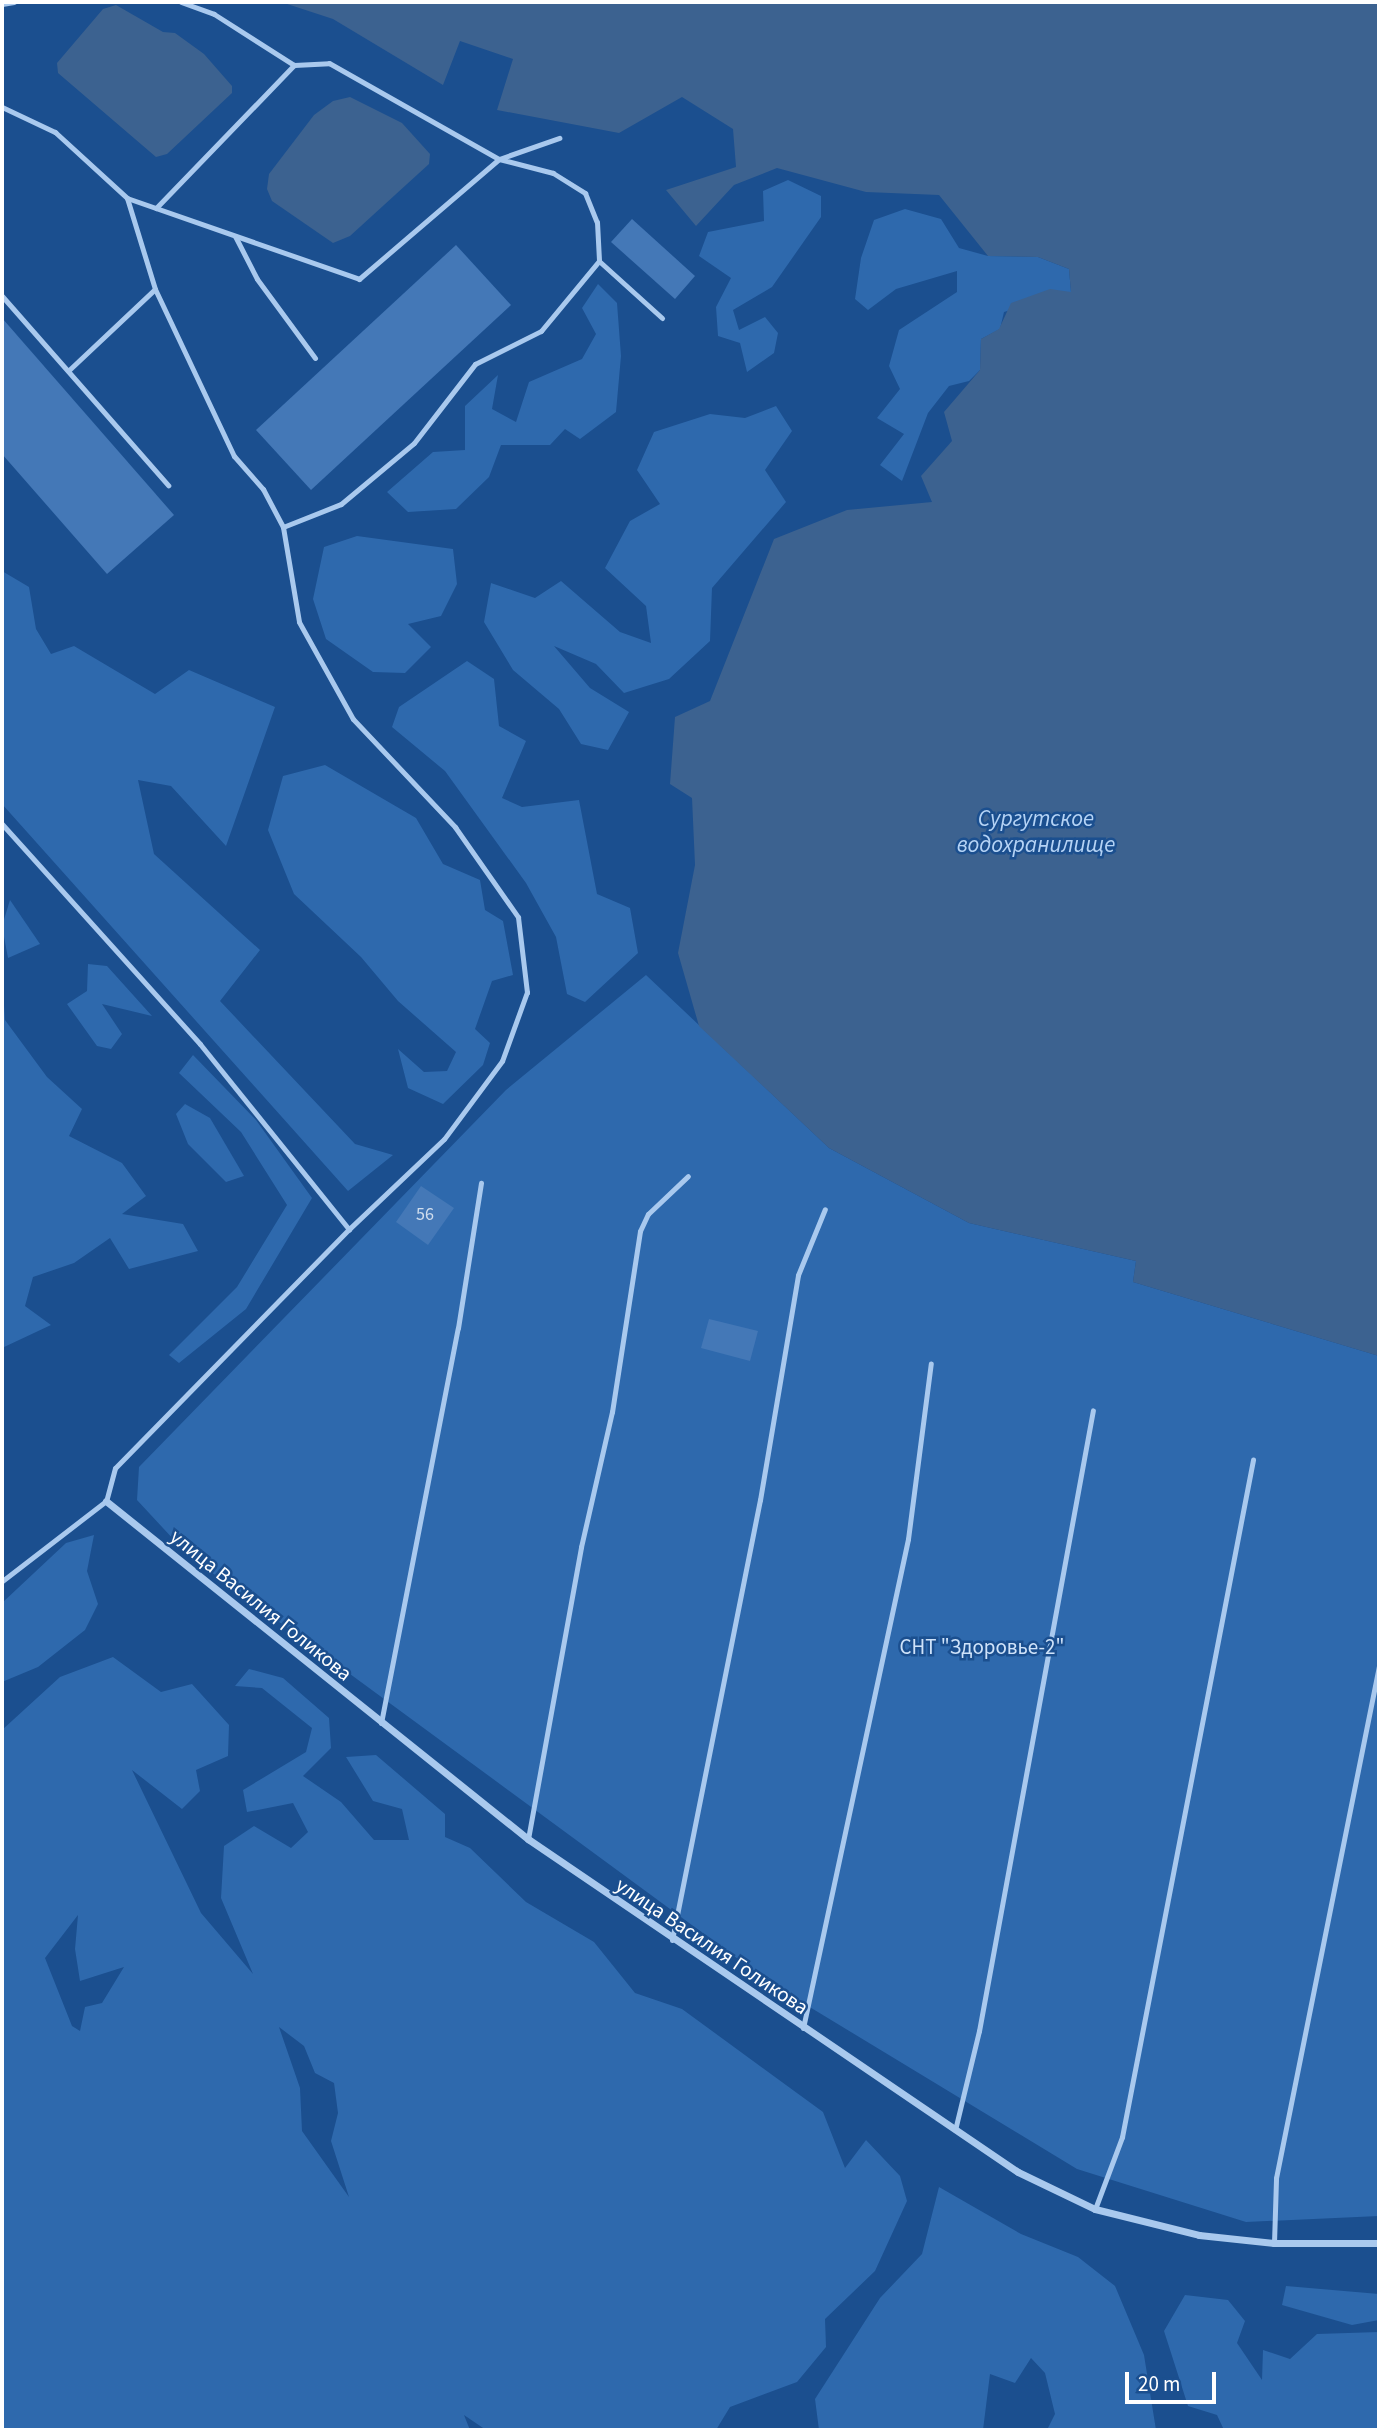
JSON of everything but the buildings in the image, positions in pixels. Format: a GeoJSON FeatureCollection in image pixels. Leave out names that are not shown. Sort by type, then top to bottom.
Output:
{"type":"FeatureCollection","features":[{"type":"Feature","properties":{"kind":"street","name":"улица Василия Голикова"},"geometry":{"type":"LineString","coordinates":[[106,1500],[528,1839],[672,1940],[1018,2172],[1095,2209],[1199,2235],[1274,2243],[1379,2243]]}},
{"type":"Feature","properties":{"kind":"lane"},"geometry":{"type":"LineString","coordinates":[[2,4],[14,2]]}},
{"type":"Feature","properties":{"kind":"lane"},"geometry":{"type":"LineString","coordinates":[[181,2],[214,14],[294,65],[330,63],[499,159],[553,173],[585,194],[597,222],[599,261],[541,331],[475,364],[414,443],[341,504],[283,527]]}},
{"type":"Feature","properties":{"kind":"lane"},"geometry":{"type":"LineString","coordinates":[[156,208],[294,65]]}},
{"type":"Feature","properties":{"kind":"lane"},"geometry":{"type":"LineString","coordinates":[[2,107],[55,132],[127,198],[359,279],[499,159],[559,138]]}},
{"type":"Feature","properties":{"kind":"lane"},"geometry":{"type":"LineString","coordinates":[[2,1581],[106,1500],[115,1468],[349,1229],[444,1139],[502,1061],[527,992],[518,917],[455,827],[353,719],[299,622],[283,527],[263,489],[234,456],[155,289],[127,198]]}},
{"type":"Feature","properties":{"kind":"lane"},"geometry":{"type":"LineString","coordinates":[[235,236],[257,279],[315,358]]}},
{"type":"Feature","properties":{"kind":"lane"},"geometry":{"type":"LineString","coordinates":[[599,261],[662,318]]}},
{"type":"Feature","properties":{"kind":"lane"},"geometry":{"type":"LineString","coordinates":[[69,370],[155,289]]}},
{"type":"Feature","properties":{"kind":"lane"},"geometry":{"type":"LineString","coordinates":[[2,296],[168,485]]}},
{"type":"Feature","properties":{"kind":"lane"},"geometry":{"type":"LineString","coordinates":[[2,824],[200,1044],[349,1229]]}},
{"type":"Feature","properties":{"kind":"lane"},"geometry":{"type":"LineString","coordinates":[[528,1839],[581,1547],[612,1412],[640,1231],[648,1214],[688,1176]]}},
{"type":"Feature","properties":{"kind":"lane"},"geometry":{"type":"LineString","coordinates":[[381,1723],[458,1328],[481,1183]]}},
{"type":"Feature","properties":{"kind":"lane"},"geometry":{"type":"LineString","coordinates":[[672,1940],[760,1500],[797,1275],[825,1209]]}},
{"type":"Feature","properties":{"kind":"lane"},"geometry":{"type":"LineString","coordinates":[[803,2028],[908,1539],[931,1363]]}},
{"type":"Feature","properties":{"kind":"lane"},"geometry":{"type":"LineString","coordinates":[[955,2130],[979,2031],[1093,1410]]}},
{"type":"Feature","properties":{"kind":"lane"},"geometry":{"type":"LineString","coordinates":[[1095,2209],[1122,2137],[1253,1460]]}},
{"type":"Feature","properties":{"kind":"lane"},"geometry":{"type":"LineString","coordinates":[[1274,2243],[1276,2178],[1379,1666]]}},
{"type":"Feature","properties":{"kind":"green space"},"geometry":{"type":"Polygon","coordinates":[[[788,180],[821,196],[821,217],[772,287],[733,310],[739,330],[765,317],[778,333],[774,353],[747,372],[740,343],[718,336],[716,307],[731,278],[699,256],[708,232],[764,221],[763,191],[788,180]]]}},
{"type":"Feature","properties":{"kind":"green space"},"geometry":{"type":"Polygon","coordinates":[[[905,209],[941,219],[959,248],[988,256],[1038,257],[1069,269],[1071,292],[1004,312],[1000,329],[981,339],[980,370],[969,381],[949,386],[928,413],[902,481],[880,465],[904,434],[877,418],[900,389],[889,366],[899,330],[957,292],[957,271],[896,289],[868,310],[855,299],[861,258],[874,220],[905,209]]]}},
{"type":"Feature","properties":{"kind":"green space"},"geometry":{"type":"Polygon","coordinates":[[[598,284],[617,303],[621,356],[616,412],[580,439],[565,429],[550,445],[501,445],[489,477],[456,509],[408,512],[387,492],[433,452],[465,450],[465,406],[498,375],[492,409],[516,422],[529,382],[582,359],[596,334],[582,308],[598,284]]]}},
{"type":"Feature","properties":{"kind":"green space"},"geometry":{"type":"Polygon","coordinates":[[[776,406],[792,431],[765,470],[786,502],[712,588],[710,641],[669,679],[624,693],[596,664],[554,646],[590,688],[629,712],[608,750],[581,744],[559,709],[513,670],[484,622],[491,583],[535,598],[561,581],[620,632],[651,643],[646,606],[605,568],[630,521],[660,504],[637,470],[654,432],[710,414],[745,418],[776,406]]]}},
{"type":"Feature","properties":{"kind":"green space"},"geometry":{"type":"Polygon","coordinates":[[[357,536],[453,549],[457,584],[441,616],[408,624],[431,647],[405,673],[373,672],[326,639],[313,599],[324,547],[357,536]]]}},
{"type":"Feature","properties":{"kind":"green space"},"geometry":{"type":"Polygon","coordinates":[[[2,571],[29,587],[36,629],[51,654],[74,646],[155,694],[189,670],[275,707],[226,846],[171,786],[138,780],[154,854],[260,950],[220,1001],[355,1144],[393,1155],[348,1191],[2,804],[2,571]]]}},
{"type":"Feature","properties":{"kind":"green space"},"geometry":{"type":"Polygon","coordinates":[[[467,661],[494,679],[499,726],[526,741],[502,798],[522,807],[579,800],[597,894],[630,908],[638,953],[585,1002],[567,994],[556,937],[526,883],[445,771],[392,727],[399,707],[467,661]]]}},
{"type":"Feature","properties":{"kind":"green space"},"geometry":{"type":"Polygon","coordinates":[[[325,765],[416,818],[443,864],[480,880],[485,910],[503,921],[513,975],[492,981],[475,1029],[490,1043],[483,1065],[443,1104],[408,1088],[398,1049],[424,1072],[447,1071],[456,1052],[398,1001],[361,957],[294,894],[268,830],[283,776],[325,765]]]}},
{"type":"Feature","properties":{"kind":"green space"},"geometry":{"type":"Polygon","coordinates":[[[10,900],[40,944],[8,958],[2,926],[10,900]]]}},
{"type":"Feature","properties":{"kind":"green space"},"geometry":{"type":"Polygon","coordinates":[[[88,964],[107,966],[152,1016],[102,1004],[122,1034],[111,1049],[97,1046],[67,1004],[87,991],[88,964]]]}},
{"type":"Feature","properties":{"kind":"green space"},"geometry":{"type":"Polygon","coordinates":[[[2,975],[5,1020],[47,1077],[82,1109],[69,1136],[122,1163],[146,1196],[122,1214],[183,1224],[198,1251],[129,1269],[110,1238],[74,1263],[33,1277],[25,1306],[51,1325],[2,1348],[2,975]]]}},
{"type":"Feature","properties":{"kind":"green space","name":"СНТ \"Здоровье-2\""},"geometry":{"type":"Polygon","coordinates":[[[646,975],[829,1148],[969,1223],[1136,1261],[1133,1282],[1379,1356],[1379,2216],[1246,2222],[1077,2169],[775,1986],[188,1555],[137,1500],[139,1467],[506,1090],[646,975]]]}},
{"type":"Feature","properties":{"kind":"green space"},"geometry":{"type":"Polygon","coordinates":[[[193,1055],[256,1120],[312,1198],[246,1309],[179,1363],[169,1355],[237,1287],[287,1205],[241,1132],[179,1073],[193,1055]]]}},
{"type":"Feature","properties":{"kind":"green space"},"geometry":{"type":"Polygon","coordinates":[[[185,1104],[210,1118],[244,1176],[226,1182],[188,1144],[176,1114],[185,1104]]]}},
{"type":"Feature","properties":{"kind":"green space"},"geometry":{"type":"Polygon","coordinates":[[[94,1535],[87,1571],[98,1604],[85,1630],[38,1667],[2,1682],[2,1603],[66,1543],[94,1535]]]}},
{"type":"Feature","properties":{"kind":"green space"},"geometry":{"type":"Polygon","coordinates":[[[113,1657],[161,1692],[192,1684],[229,1725],[228,1756],[196,1770],[200,1791],[182,1809],[132,1770],[201,1913],[253,1974],[221,1898],[224,1846],[254,1826],[291,1848],[308,1832],[293,1803],[247,1812],[243,1790],[306,1752],[312,1728],[262,1688],[235,1686],[249,1669],[283,1678],[329,1718],[331,1748],[303,1776],[341,1802],[374,1840],[409,1840],[402,1809],[373,1801],[346,1757],[376,1755],[445,1814],[445,1837],[470,1848],[526,1902],[594,1942],[635,1993],[682,2009],[823,2112],[845,2168],[866,2140],[900,2176],[907,2201],[875,2271],[825,2319],[826,2347],[797,2382],[730,2407],[716,2430],[486,2430],[464,2415],[470,2430],[2,2430],[2,1730],[60,1677],[113,1657]],[[78,1915],[45,1958],[72,2026],[80,2031],[85,2007],[102,2003],[124,1967],[80,1981],[75,1949],[78,1915]],[[279,2027],[300,2088],[302,2131],[349,2197],[331,2141],[338,2113],[334,2083],[315,2073],[304,2046],[279,2027]]]}},
{"type":"Feature","properties":{"kind":"green space"},"geometry":{"type":"Polygon","coordinates":[[[939,2187],[1021,2234],[1078,2257],[1115,2286],[1144,2355],[1156,2430],[1047,2430],[1055,2414],[1045,2373],[1031,2358],[1015,2383],[990,2374],[983,2430],[819,2430],[815,2399],[880,2298],[922,2254],[939,2187]]]}},
{"type":"Feature","properties":{"kind":"green space"},"geometry":{"type":"Polygon","coordinates":[[[1286,2286],[1379,2294],[1379,2320],[1352,2325],[1282,2305],[1286,2286]]]}},
{"type":"Feature","properties":{"kind":"green space"},"geometry":{"type":"Polygon","coordinates":[[[1185,2295],[1228,2300],[1245,2321],[1237,2343],[1262,2380],[1263,2350],[1290,2359],[1317,2334],[1379,2332],[1379,2430],[1224,2430],[1217,2415],[1188,2406],[1164,2331],[1185,2295]]]}},
{"type":"Feature","properties":{"kind":"water","name":"Сургутское водохранилище"},"geometry":{"type":"Polygon","coordinates":[[[281,2],[1379,2],[1379,1356],[1133,1282],[1136,1261],[969,1223],[829,1148],[699,1026],[678,953],[695,865],[692,798],[670,784],[675,717],[710,701],[774,539],[847,510],[932,502],[921,476],[952,441],[944,412],[980,370],[981,339],[999,329],[1011,303],[1050,289],[1071,292],[1069,269],[1038,257],[988,256],[939,195],[866,192],[777,168],[734,185],[696,226],[666,190],[736,167],[733,129],[682,97],[619,133],[497,110],[513,59],[460,41],[443,85],[333,19],[281,2]]]}},
{"type":"Feature","properties":{"kind":"water"},"geometry":{"type":"Polygon","coordinates":[[[116,5],[163,32],[175,33],[204,54],[232,86],[232,93],[167,154],[156,157],[58,73],[57,63],[103,9],[116,5]]]}},
{"type":"Feature","properties":{"kind":"water"},"geometry":{"type":"Polygon","coordinates":[[[350,97],[402,123],[430,154],[429,164],[350,236],[333,243],[272,201],[267,189],[269,174],[314,115],[333,101],[350,97]]]}}]}
